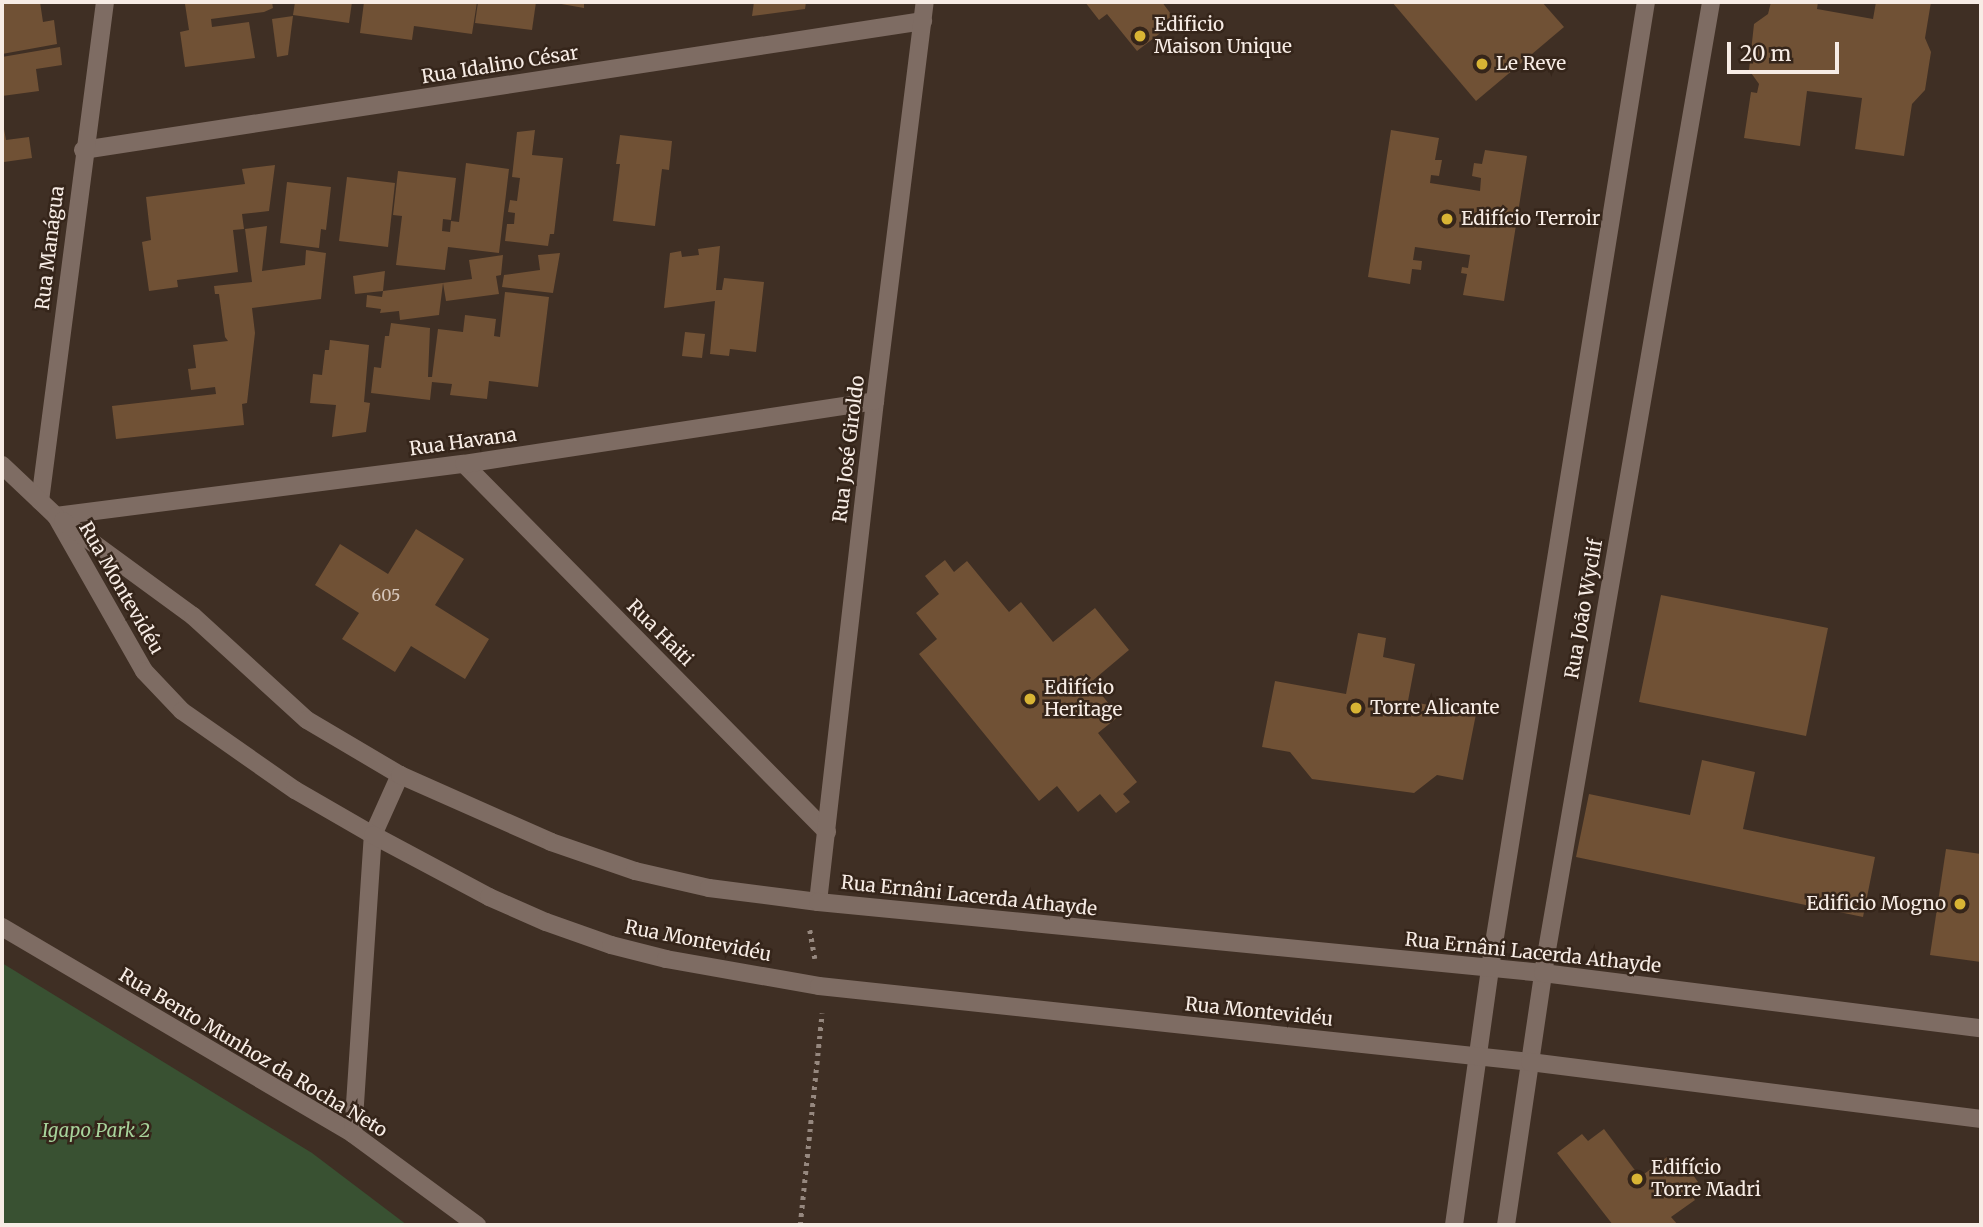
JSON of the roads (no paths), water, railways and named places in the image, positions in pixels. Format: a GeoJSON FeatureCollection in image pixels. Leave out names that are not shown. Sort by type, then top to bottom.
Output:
{"type":"FeatureCollection","features":[{"type":"Feature","properties":{"kind":"street","name":"Rua Manágua"},"geometry":{"type":"LineString","coordinates":[[40,500],[104,2]]}},
{"type":"Feature","properties":{"kind":"street","name":"Rua José Giroldo"},"geometry":{"type":"LineString","coordinates":[[818,902],[875,401],[925,2]]}},
{"type":"Feature","properties":{"kind":"street","name":"Rua João Wyclif"},"geometry":{"type":"LineString","coordinates":[[1454,1225],[1490,968],[1646,2]]}},
{"type":"Feature","properties":{"kind":"street","name":"Rua João Wyclif"},"geometry":{"type":"LineString","coordinates":[[1506,1225],[1543,973],[1711,2]]}},
{"type":"Feature","properties":{"kind":"street","name":"Rua Idalino César"},"geometry":{"type":"LineString","coordinates":[[83,150],[923,21]]}},
{"type":"Feature","properties":{"kind":"street","name":"Rua Havana"},"geometry":{"type":"LineString","coordinates":[[56,516],[464,464],[875,401]]}},
{"type":"Feature","properties":{"kind":"street","name":"Rua Haiti"},"geometry":{"type":"LineString","coordinates":[[464,464],[827,832]]}},
{"type":"Feature","properties":{"kind":"street","name":"Rua Montevidéu"},"geometry":{"type":"LineString","coordinates":[[2,465],[56,516],[144,671],[182,711],[295,790],[489,897],[546,922],[611,945],[666,959],[819,986],[1530,1062]]}},
{"type":"Feature","properties":{"kind":"street","name":"Rua Ernâni Lacerda Athayde"},"geometry":{"type":"LineString","coordinates":[[56,516],[193,616],[307,720],[400,775],[551,842],[635,871],[709,888],[818,902],[1543,973],[1981,1028]]}},
{"type":"Feature","properties":{"kind":"street"},"geometry":{"type":"LineString","coordinates":[[353,1134],[373,835],[400,775]]}},
{"type":"Feature","properties":{"kind":"street","name":"Rua Bento Munhoz da Rocha Neto"},"geometry":{"type":"LineString","coordinates":[[2,927],[353,1134],[477,1225]]}},
{"type":"Feature","properties":{"kind":"street"},"geometry":{"type":"LineString","coordinates":[[1530,1062],[1981,1119]]}},
{"type":"Feature","properties":{"kind":"place","name":"Edificio Maison Unique"},"geometry":{"type":"Point","coordinates":[1140,36]}},
{"type":"Feature","properties":{"kind":"place","name":"Le Reve"},"geometry":{"type":"Point","coordinates":[1482,64]}},
{"type":"Feature","properties":{"kind":"place","name":"Edifício Terroir"},"geometry":{"type":"Point","coordinates":[1447,219]}},
{"type":"Feature","properties":{"kind":"place","name":"Edifício Heritage"},"geometry":{"type":"Point","coordinates":[1030,699]}},
{"type":"Feature","properties":{"kind":"place","name":"Torre Alicante"},"geometry":{"type":"Point","coordinates":[1356,708]}},
{"type":"Feature","properties":{"kind":"place","name":"Edificio Mogno"},"geometry":{"type":"Point","coordinates":[1960,904]}},
{"type":"Feature","properties":{"kind":"place","name":"Edifício Torre Madri"},"geometry":{"type":"Point","coordinates":[1637,1179]}},
{"type":"Feature","properties":{"kind":"park label","name":"Igapo Park 2"},"geometry":{"type":"Point","coordinates":[96,1131]}}]}
